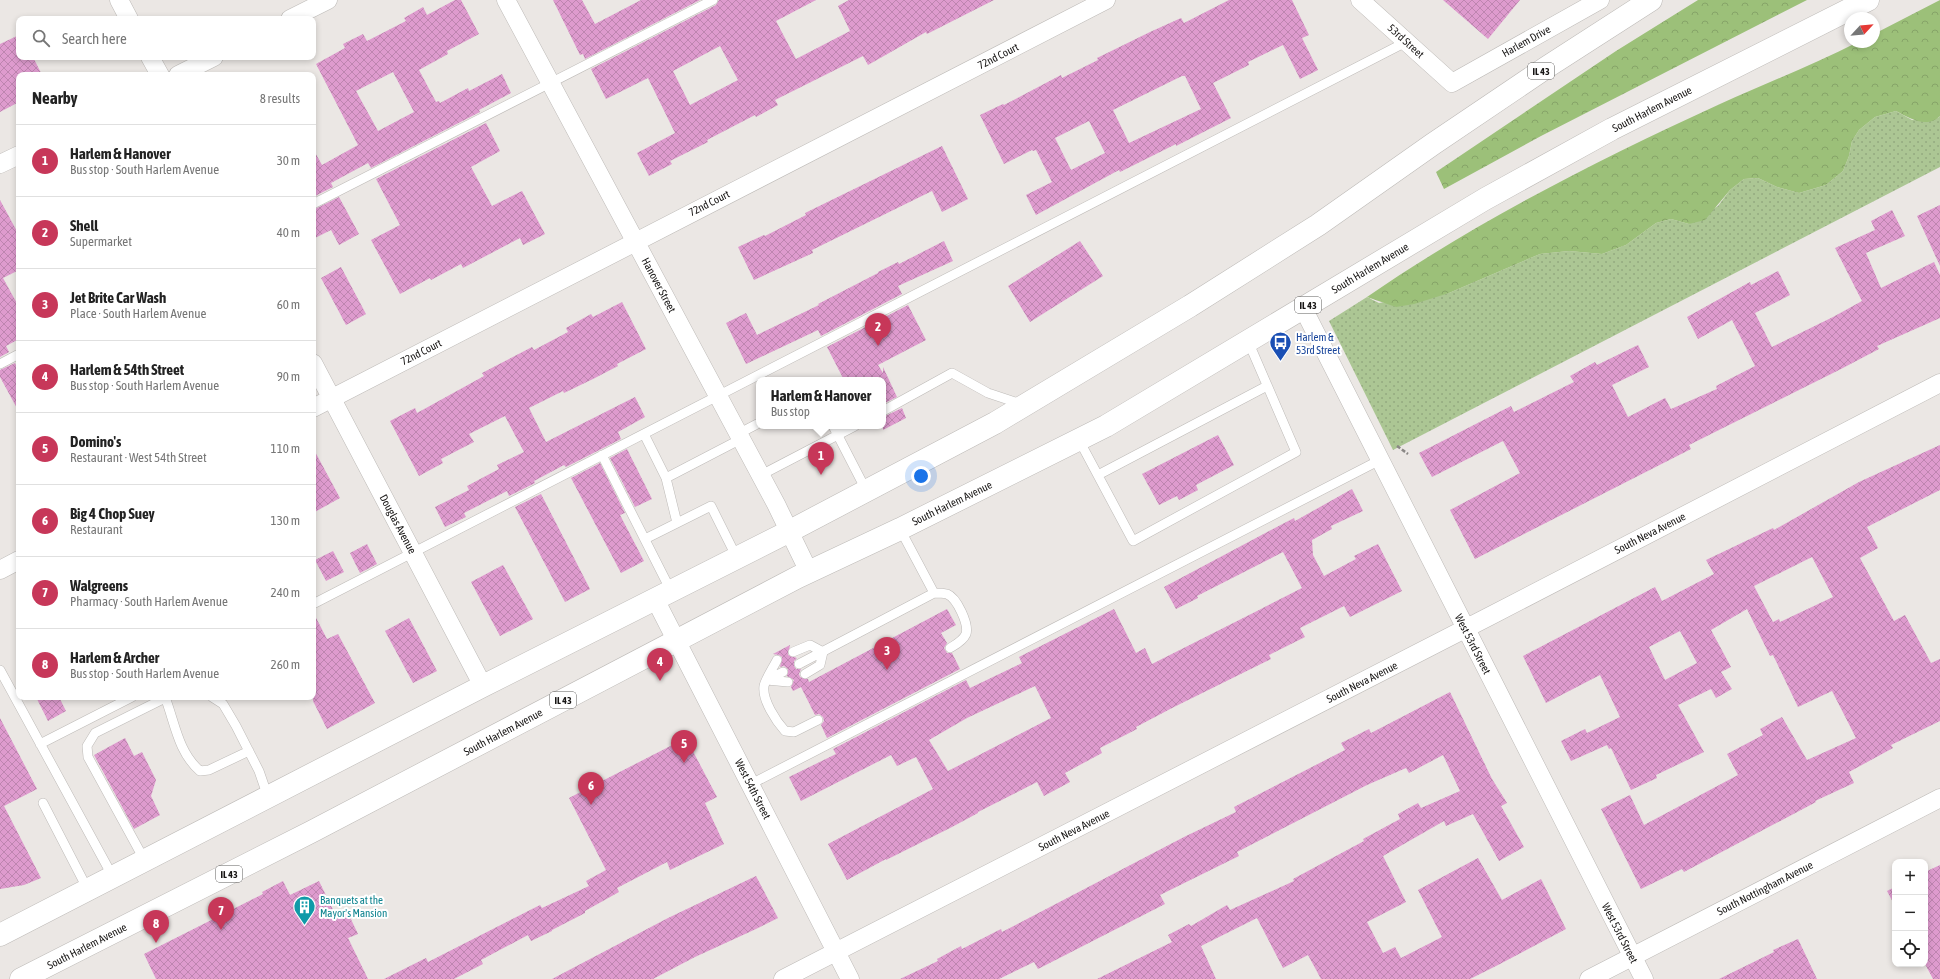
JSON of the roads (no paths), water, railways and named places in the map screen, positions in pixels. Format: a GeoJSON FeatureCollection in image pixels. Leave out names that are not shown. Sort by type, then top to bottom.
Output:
{"type":"FeatureCollection","features":[{"type":"Feature","properties":{"kind":"main road","name":"IL 43"},"geometry":{"type":"LineString","coordinates":[[0,935],[483,686],[790,531],[1025,405],[1190,306],[1318,225],[1433,144],[1650,0]]}},
{"type":"Feature","properties":{"kind":"main road","name":"South Harlem Avenue"},"geometry":{"type":"LineString","coordinates":[[21,979],[311,832],[809,572],[900,529],[1106,426],[1485,199],[1612,129],[1868,0]]}},
{"type":"Feature","properties":{"kind":"street"},"geometry":{"type":"LineString","coordinates":[[119,0],[127,16]]}},
{"type":"Feature","properties":{"kind":"street"},"geometry":{"type":"LineString","coordinates":[[296,16],[328,0]]}},
{"type":"Feature","properties":{"kind":"street","name":"Hanover Street"},"geometry":{"type":"LineString","coordinates":[[506,0],[761,475],[809,572]]}},
{"type":"Feature","properties":{"kind":"street","name":"72nd Court"},"geometry":{"type":"LineString","coordinates":[[316,406],[1106,0]]}},
{"type":"Feature","properties":{"kind":"street","name":"53rd Street"},"geometry":{"type":"LineString","coordinates":[[1360,0],[1452,83]]}},
{"type":"Feature","properties":{"kind":"street","name":"Harlem Drive"},"geometry":{"type":"LineString","coordinates":[[1452,83],[1600,0]]}},
{"type":"Feature","properties":{"kind":"street"},"geometry":{"type":"LineString","coordinates":[[152,60],[158,72]]}},
{"type":"Feature","properties":{"kind":"street"},"geometry":{"type":"LineString","coordinates":[[184,72],[208,60]]}},
{"type":"Feature","properties":{"kind":"street"},"geometry":{"type":"LineString","coordinates":[[0,164],[16,156]]}},
{"type":"Feature","properties":{"kind":"street","name":"West 53rd Street"},"geometry":{"type":"LineString","coordinates":[[1303,308],[1644,979]]}},
{"type":"Feature","properties":{"kind":"street","name":"Douglas Avenue"},"geometry":{"type":"LineString","coordinates":[[316,369],[483,686]]}},
{"type":"Feature","properties":{"kind":"street","name":"South Neva Avenue"},"geometry":{"type":"LineString","coordinates":[[783,979],[1940,383]]}},
{"type":"Feature","properties":{"kind":"street"},"geometry":{"type":"LineString","coordinates":[[0,570],[16,562]]}},
{"type":"Feature","properties":{"kind":"street","name":"West 54th Street"},"geometry":{"type":"LineString","coordinates":[[663,595],[677,641],[850,979]]}},
{"type":"Feature","properties":{"kind":"street","name":"South Nottingham Avenue"},"geometry":{"type":"LineString","coordinates":[[1589,979],[1940,798]]}},
{"type":"Feature","properties":{"kind":"lane"},"geometry":{"type":"LineString","coordinates":[[316,202],[713,0]]}},
{"type":"Feature","properties":{"kind":"lane"},"geometry":{"type":"LineString","coordinates":[[316,602],[1406,42]]}},
{"type":"Feature","properties":{"kind":"lane"},"geometry":{"type":"LineString","coordinates":[[1079,440],[1133,541],[1296,452],[1248,341]]}},
{"type":"Feature","properties":{"kind":"lane"},"geometry":{"type":"LineString","coordinates":[[0,364],[16,356]]}},
{"type":"Feature","properties":{"kind":"lane"},"geometry":{"type":"LineString","coordinates":[[886,409],[952,373],[988,393],[1025,405]]}},
{"type":"Feature","properties":{"kind":"lane"},"geometry":{"type":"LineString","coordinates":[[1098,475],[1267,386]]}},
{"type":"Feature","properties":{"kind":"lane"},"geometry":{"type":"LineString","coordinates":[[666,478],[740,436],[756,425]]}},
{"type":"Feature","properties":{"kind":"lane"},"geometry":{"type":"LineString","coordinates":[[834,429],[866,490]]}},
{"type":"Feature","properties":{"kind":"lane"},"geometry":{"type":"LineString","coordinates":[[761,475],[851,429]]}},
{"type":"Feature","properties":{"kind":"lane"},"geometry":{"type":"LineString","coordinates":[[644,434],[666,478],[677,523]]}},
{"type":"Feature","properties":{"kind":"lane"},"geometry":{"type":"LineString","coordinates":[[602,455],[644,539],[663,595]]}},
{"type":"Feature","properties":{"kind":"lane"},"geometry":{"type":"LineString","coordinates":[[751,784],[1380,460]]}},
{"type":"Feature","properties":{"kind":"lane"},"geometry":{"type":"LineString","coordinates":[[644,539],[711,506],[737,558]]}},
{"type":"Feature","properties":{"kind":"lane"},"geometry":{"type":"LineString","coordinates":[[900,529],[934,593]]}},
{"type":"Feature","properties":{"kind":"lane"},"geometry":{"type":"LineString","coordinates":[[799,664],[934,593],[947,594],[955,602],[966,626],[966,632],[963,639],[950,648]]}},
{"type":"Feature","properties":{"kind":"lane"},"geometry":{"type":"LineString","coordinates":[[793,652],[810,645],[823,652]]}},
{"type":"Feature","properties":{"kind":"lane"},"geometry":{"type":"LineString","coordinates":[[805,674],[820,665],[823,652]]}},
{"type":"Feature","properties":{"kind":"lane"},"geometry":{"type":"LineString","coordinates":[[777,660],[764,686],[773,716],[785,731],[794,732],[818,720]]}},
{"type":"Feature","properties":{"kind":"lane"},"geometry":{"type":"LineString","coordinates":[[0,670],[16,700]]}},
{"type":"Feature","properties":{"kind":"lane"},"geometry":{"type":"LineString","coordinates":[[767,680],[783,672]]}},
{"type":"Feature","properties":{"kind":"lane"},"geometry":{"type":"LineString","coordinates":[[767,680],[788,682]]}},
{"type":"Feature","properties":{"kind":"lane"},"geometry":{"type":"LineString","coordinates":[[16,700],[113,877]]}},
{"type":"Feature","properties":{"kind":"lane"},"geometry":{"type":"LineString","coordinates":[[40,744],[126,700]]}},
{"type":"Feature","properties":{"kind":"lane"},"geometry":{"type":"LineString","coordinates":[[145,861],[88,756],[87,746],[95,733],[160,700]]}},
{"type":"Feature","properties":{"kind":"lane"},"geometry":{"type":"LineString","coordinates":[[167,700],[182,749],[189,762],[200,771],[209,770],[249,751]]}},
{"type":"Feature","properties":{"kind":"lane"},"geometry":{"type":"LineString","coordinates":[[217,700],[223,704],[249,751],[259,771],[268,797]]}},
{"type":"Feature","properties":{"kind":"lane"},"geometry":{"type":"LineString","coordinates":[[43,803],[88,890]]}},
{"type":"Feature","properties":{"kind":"place","name":"Shell"},"geometry":{"type":"Point","coordinates":[878,346]}},
{"type":"Feature","properties":{"kind":"place","name":"Harlem & 53rd Street"},"geometry":{"type":"Point","coordinates":[1280,362]}},
{"type":"Feature","properties":{"kind":"place","name":"Harlem & Hanover"},"geometry":{"type":"Point","coordinates":[821,475]}},
{"type":"Feature","properties":{"kind":"place","name":"Jet Brite Car Wash"},"geometry":{"type":"Point","coordinates":[887,670]}},
{"type":"Feature","properties":{"kind":"place","name":"Harlem & 54th Street"},"geometry":{"type":"Point","coordinates":[660,681]}},
{"type":"Feature","properties":{"kind":"place","name":"Domino's"},"geometry":{"type":"Point","coordinates":[684,763]}},
{"type":"Feature","properties":{"kind":"place","name":"Big 4 Chop Suey"},"geometry":{"type":"Point","coordinates":[591,805]}},
{"type":"Feature","properties":{"kind":"place","name":"Banquets at the Mayor's Mansion"},"geometry":{"type":"Point","coordinates":[305,926]}},
{"type":"Feature","properties":{"kind":"place","name":"Walgreens"},"geometry":{"type":"Point","coordinates":[221,930]}},
{"type":"Feature","properties":{"kind":"place","name":"Harlem & Archer"},"geometry":{"type":"Point","coordinates":[156,943]}}]}
